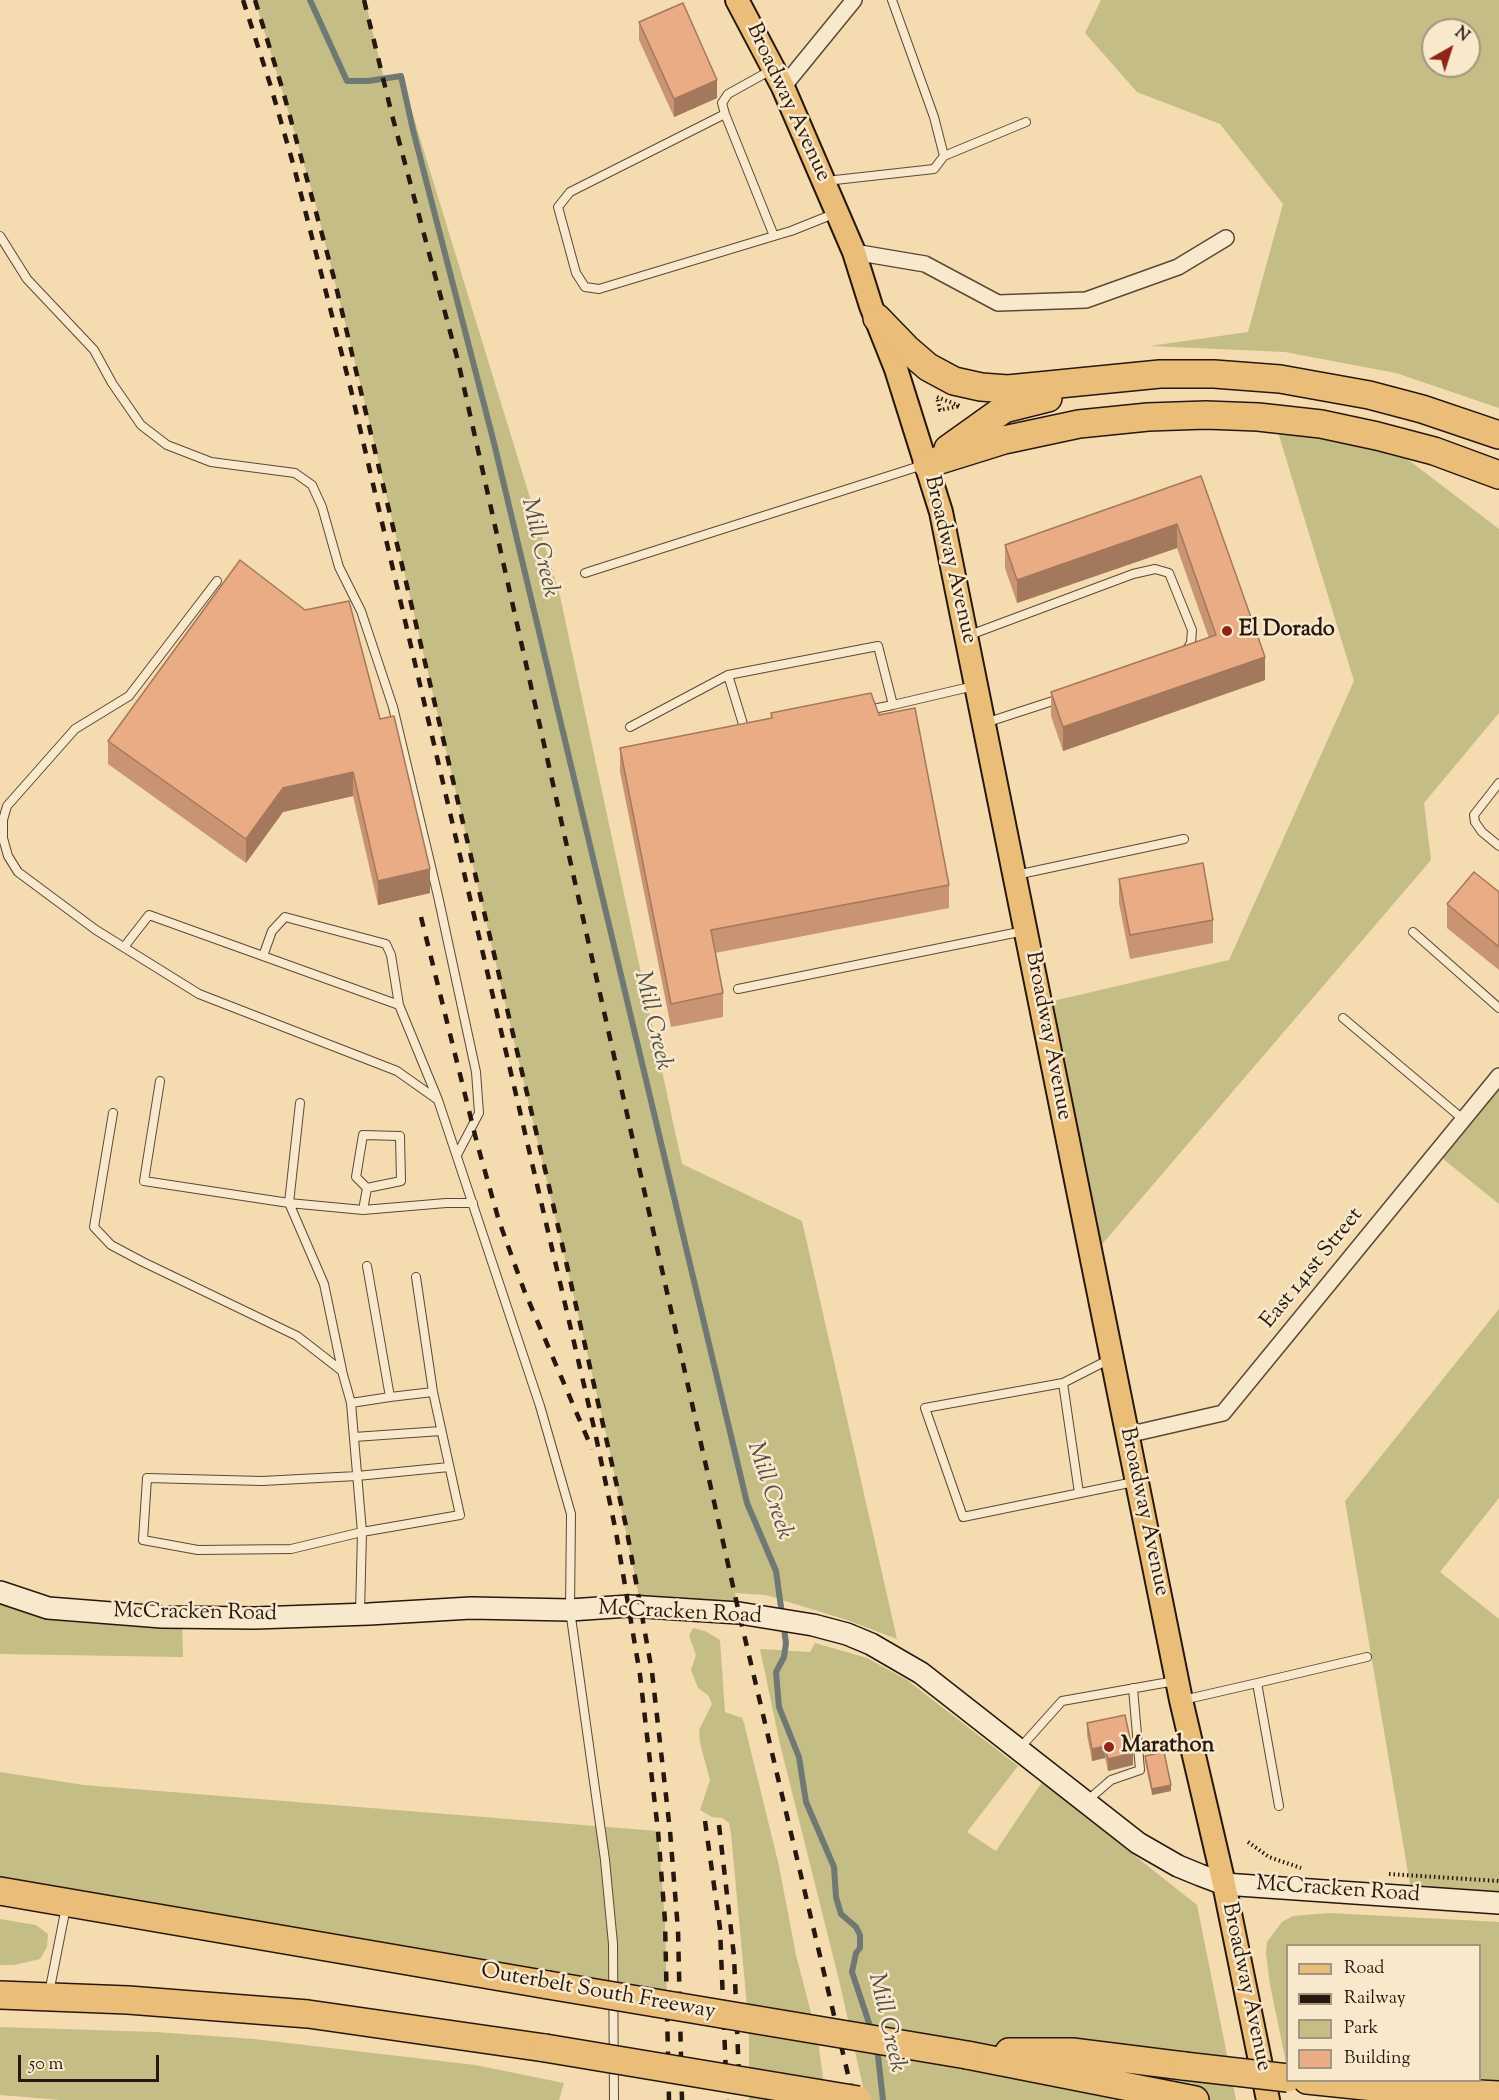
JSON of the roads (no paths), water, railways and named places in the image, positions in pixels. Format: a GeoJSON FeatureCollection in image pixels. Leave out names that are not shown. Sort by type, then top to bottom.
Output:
{"type":"FeatureCollection","features":[{"type":"Feature","properties":{"kind":"highway"},"geometry":{"type":"LineString","coordinates":[[877,318],[928,367],[954,381],[981,387],[1008,388],[1160,374],[1214,374],[1280,380],[1369,395],[1422,409],[1499,435]]}},
{"type":"Feature","properties":{"kind":"highway"},"geometry":{"type":"LineString","coordinates":[[927,464],[1004,409],[1063,394],[1095,381]]}},
{"type":"Feature","properties":{"kind":"highway"},"geometry":{"type":"LineString","coordinates":[[927,464],[1004,440],[1078,424],[1148,417],[1206,415],[1258,417],[1321,424],[1434,451],[1499,474]]}},
{"type":"Feature","properties":{"kind":"highway","name":"Outerbelt South Freeway"},"geometry":{"type":"LineString","coordinates":[[0,1891],[968,2055],[1193,2100]]}},
{"type":"Feature","properties":{"kind":"highway"},"geometry":{"type":"LineString","coordinates":[[0,1995],[128,2000],[308,2014],[545,2048],[858,2100]]}},
{"type":"Feature","properties":{"kind":"highway"},"geometry":{"type":"LineString","coordinates":[[968,2055],[1036,2051],[1072,2052],[1286,2078]]}},
{"type":"Feature","properties":{"kind":"highway"},"geometry":{"type":"LineString","coordinates":[[1322,2082],[1499,2096]]}},
{"type":"Feature","properties":{"kind":"main road","name":"Broadway Avenue"},"geometry":{"type":"LineString","coordinates":[[737,0],[779,78],[854,252],[896,369],[941,512],[1179,1690],[1224,1884],[1268,2100]]}},
{"type":"Feature","properties":{"kind":"street"},"geometry":{"type":"LineString","coordinates":[[779,78],[854,0]]}},
{"type":"Feature","properties":{"kind":"street"},"geometry":{"type":"LineString","coordinates":[[854,252],[925,264],[998,303],[1075,301],[1086,300],[1178,267],[1226,238]]}},
{"type":"Feature","properties":{"kind":"street","name":"East 141st Street"},"geometry":{"type":"LineString","coordinates":[[1127,1435],[1223,1413],[1499,1076]]}},
{"type":"Feature","properties":{"kind":"street","name":"McCracken Road"},"geometry":{"type":"LineString","coordinates":[[0,1592],[48,1608],[162,1617],[255,1618],[471,1608],[570,1610],[629,1606],[739,1612],[813,1625],[847,1634],[898,1658],[950,1694],[1138,1843],[1178,1866],[1224,1884],[1499,1903]]}},
{"type":"Feature","properties":{"kind":"lane"},"geometry":{"type":"LineString","coordinates":[[892,0],[934,117],[944,156]]}},
{"type":"Feature","properties":{"kind":"lane"},"geometry":{"type":"LineString","coordinates":[[774,236],[722,103],[728,94],[779,78]]}},
{"type":"Feature","properties":{"kind":"lane"},"geometry":{"type":"LineString","coordinates":[[725,114],[570,192],[558,207],[576,273],[585,287],[599,289],[774,236],[837,212]]}},
{"type":"Feature","properties":{"kind":"lane"},"geometry":{"type":"LineString","coordinates":[[824,181],[934,169],[944,156],[1026,122]]}},
{"type":"Feature","properties":{"kind":"lane"},"geometry":{"type":"LineString","coordinates":[[0,236],[27,279],[94,350],[112,383],[141,425],[167,445],[211,462],[295,473],[312,485],[322,507],[339,567],[361,611],[393,707],[438,896],[476,1072],[479,1113],[457,1155]]}},
{"type":"Feature","properties":{"kind":"lane"},"geometry":{"type":"LineString","coordinates":[[585,573],[927,464]]}},
{"type":"Feature","properties":{"kind":"lane"},"geometry":{"type":"LineString","coordinates":[[966,637],[1133,574],[1155,569],[1169,573],[1192,630],[1191,644],[1180,657]]}},
{"type":"Feature","properties":{"kind":"lane"},"geometry":{"type":"LineString","coordinates":[[217,581],[129,696],[75,729],[8,806],[3,820],[3,838],[8,856],[18,872],[96,930],[199,994],[397,1071],[438,1100]]}},
{"type":"Feature","properties":{"kind":"lane"},"geometry":{"type":"LineString","coordinates":[[630,728],[729,675],[878,646],[893,705]]}},
{"type":"Feature","properties":{"kind":"lane"},"geometry":{"type":"LineString","coordinates":[[729,675],[746,735],[758,733]]}},
{"type":"Feature","properties":{"kind":"lane"},"geometry":{"type":"LineString","coordinates":[[859,712],[976,685]]}},
{"type":"Feature","properties":{"kind":"lane"},"geometry":{"type":"LineString","coordinates":[[984,724],[1065,697]]}},
{"type":"Feature","properties":{"kind":"lane"},"geometry":{"type":"LineString","coordinates":[[1499,783],[1474,815],[1475,822],[1482,832],[1499,846]]}},
{"type":"Feature","properties":{"kind":"lane"},"geometry":{"type":"LineString","coordinates":[[1014,875],[1184,839]]}},
{"type":"Feature","properties":{"kind":"lane"},"geometry":{"type":"LineString","coordinates":[[124,947],[149,915],[399,1005]]}},
{"type":"Feature","properties":{"kind":"lane"},"geometry":{"type":"LineString","coordinates":[[263,956],[272,931],[285,917],[386,944],[391,955],[399,1005],[438,1100],[540,1406],[571,1514],[570,1610],[605,1860],[612,1933],[614,2100]]}},
{"type":"Feature","properties":{"kind":"lane"},"geometry":{"type":"LineString","coordinates":[[738,989],[1026,931]]}},
{"type":"Feature","properties":{"kind":"lane"},"geometry":{"type":"LineString","coordinates":[[1413,932],[1499,1008]]}},
{"type":"Feature","properties":{"kind":"lane"},"geometry":{"type":"LineString","coordinates":[[1342,1018],[1464,1120]]}},
{"type":"Feature","properties":{"kind":"lane"},"geometry":{"type":"LineString","coordinates":[[160,1081],[144,1181],[289,1203],[363,1210],[473,1203]]}},
{"type":"Feature","properties":{"kind":"lane"},"geometry":{"type":"LineString","coordinates":[[300,1103],[289,1203],[324,1284],[351,1403],[362,1532],[360,1614]]}},
{"type":"Feature","properties":{"kind":"lane"},"geometry":{"type":"LineString","coordinates":[[113,1113],[94,1227],[111,1245],[297,1336],[342,1371]]}},
{"type":"Feature","properties":{"kind":"lane"},"geometry":{"type":"LineString","coordinates":[[363,1135],[400,1136],[401,1181],[367,1188],[356,1177],[363,1135]]}},
{"type":"Feature","properties":{"kind":"lane"},"geometry":{"type":"LineString","coordinates":[[363,1210],[367,1188]]}},
{"type":"Feature","properties":{"kind":"lane"},"geometry":{"type":"LineString","coordinates":[[367,1266],[390,1397]]}},
{"type":"Feature","properties":{"kind":"lane"},"geometry":{"type":"LineString","coordinates":[[416,1278],[433,1392],[460,1515],[362,1532],[291,1549],[198,1550],[143,1540],[147,1478],[262,1481],[357,1476],[449,1467]]}},
{"type":"Feature","properties":{"kind":"lane"},"geometry":{"type":"LineString","coordinates":[[1112,1358],[1063,1383],[925,1408],[963,1516],[1136,1481]]}},
{"type":"Feature","properties":{"kind":"lane"},"geometry":{"type":"LineString","coordinates":[[1063,1383],[1079,1493]]}},
{"type":"Feature","properties":{"kind":"lane"},"geometry":{"type":"LineString","coordinates":[[351,1403],[433,1392]]}},
{"type":"Feature","properties":{"kind":"lane"},"geometry":{"type":"LineString","coordinates":[[354,1437],[441,1431]]}},
{"type":"Feature","properties":{"kind":"lane"},"geometry":{"type":"LineString","coordinates":[[1019,1749],[1062,1701],[1133,1688],[1179,1690],[1257,1683],[1367,1657]]}},
{"type":"Feature","properties":{"kind":"lane"},"geometry":{"type":"LineString","coordinates":[[1257,1683],[1279,1806]]}},
{"type":"Feature","properties":{"kind":"lane"},"geometry":{"type":"LineString","coordinates":[[1085,1802],[1112,1780],[1140,1770],[1133,1688]]}},
{"type":"Feature","properties":{"kind":"lane"},"geometry":{"type":"LineString","coordinates":[[48,1997],[67,1903]]}},
{"type":"Feature","properties":{"kind":"waterway","name":"Mill Creek"},"geometry":{"type":"LineString","coordinates":[[310,0],[347,81],[368,81],[401,76],[494,443],[747,1503],[776,1571],[786,1643],[784,1657],[776,1672],[779,1707],[799,1757],[806,1802],[834,1867],[836,1897],[841,1914],[856,1927],[860,1935],[860,1948],[856,1953],[852,1972],[872,2032]]}},
{"type":"Feature","properties":{"kind":"waterway","name":"Mill Creek"},"geometry":{"type":"LineString","coordinates":[[877,2047],[883,2100]]}},
{"type":"Feature","properties":{"kind":"railway"},"geometry":{"type":"LineString","coordinates":[[243,0],[294,167],[351,390],[595,1432],[616,1532],[640,1675],[658,1831],[665,1921],[669,2100]]}},
{"type":"Feature","properties":{"kind":"railway"},"geometry":{"type":"LineString","coordinates":[[255,0],[283,91],[335,282],[548,1182],[626,1526],[652,1672],[670,1831],[678,1930],[682,2100]]}},
{"type":"Feature","properties":{"kind":"railway"},"geometry":{"type":"LineString","coordinates":[[364,0],[392,115],[458,361],[739,1613],[854,2100]]}},
{"type":"Feature","properties":{"kind":"railway"},"geometry":{"type":"LineString","coordinates":[[421,917],[477,1143],[499,1221],[524,1290],[592,1449]]}},
{"type":"Feature","properties":{"kind":"railway"},"geometry":{"type":"LineString","coordinates":[[705,1821],[720,1928],[727,2100]]}},
{"type":"Feature","properties":{"kind":"railway"},"geometry":{"type":"LineString","coordinates":[[719,1825],[734,1956],[740,2100]]}},
{"type":"Feature","properties":{"kind":"place","name":"El Dorado"},"geometry":{"type":"Point","coordinates":[1227,631]}},
{"type":"Feature","properties":{"kind":"place","name":"Marathon"},"geometry":{"type":"Point","coordinates":[1109,1747]}}]}
